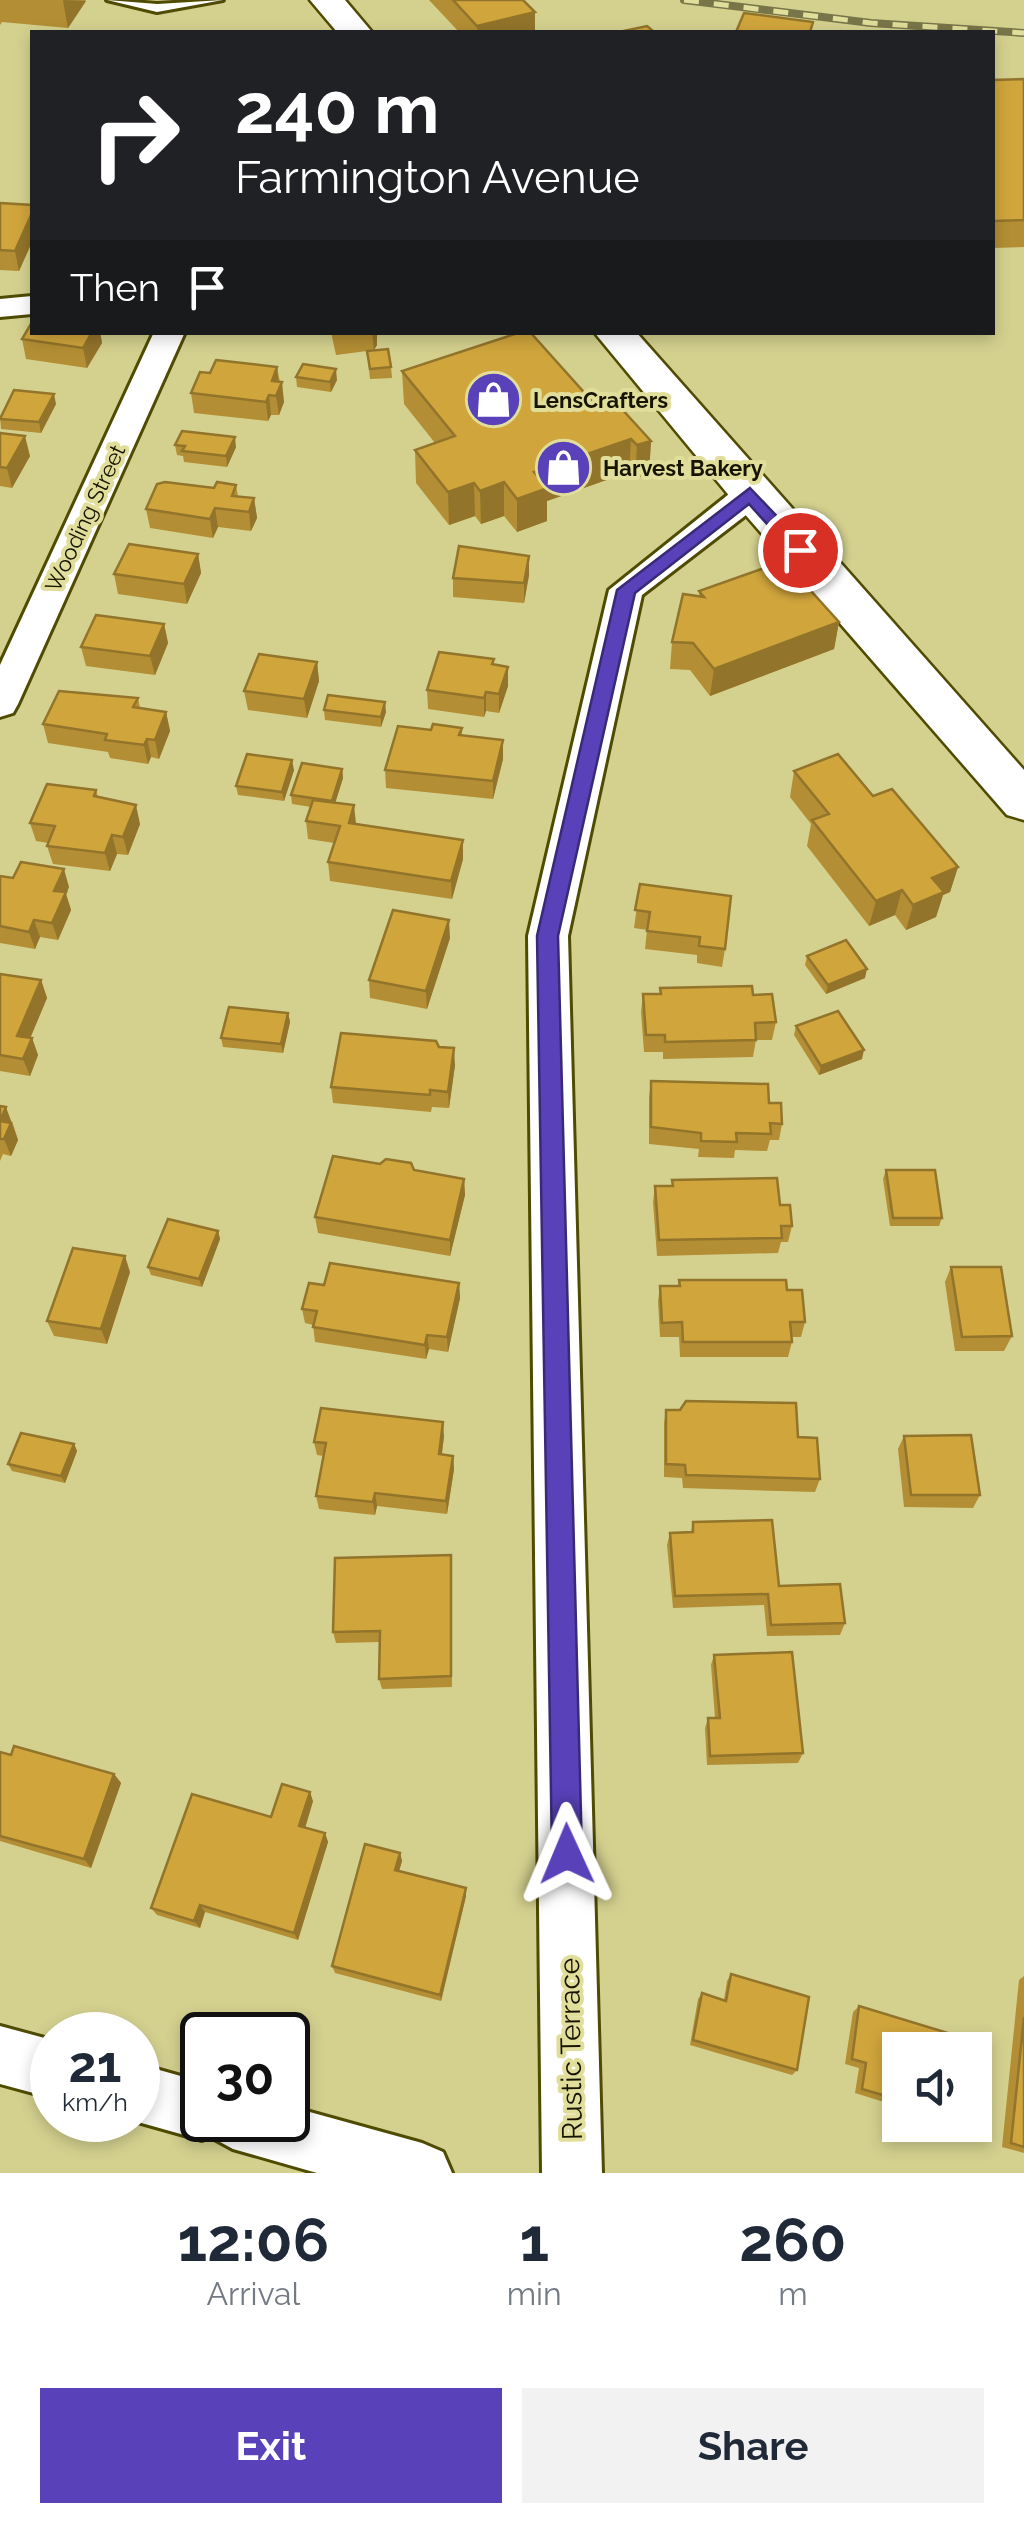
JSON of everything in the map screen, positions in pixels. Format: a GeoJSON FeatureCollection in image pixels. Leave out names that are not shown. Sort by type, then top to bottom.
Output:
{"type":"FeatureCollection","features":[{"type":"Feature","properties":{"kind":"highway"},"geometry":{"type":"LineString","coordinates":[[326,0],[352,30]]}},
{"type":"Feature","properties":{"kind":"highway"},"geometry":{"type":"LineString","coordinates":[[617,335],[750,494],[1024,802]]}},
{"type":"Feature","properties":{"kind":"street"},"geometry":{"type":"LineString","coordinates":[[0,308],[30,305]]}},
{"type":"Feature","properties":{"kind":"street","name":"Wooding Street"},"geometry":{"type":"LineString","coordinates":[[0,704],[169,335]]}},
{"type":"Feature","properties":{"kind":"street","name":"Rustic Terrace"},"geometry":{"type":"LineString","coordinates":[[572,2173],[548,936],[626,590],[750,494]]}},
{"type":"Feature","properties":{"kind":"street"},"geometry":{"type":"LineString","coordinates":[[0,2055],[30,2064]]}},
{"type":"Feature","properties":{"kind":"street"},"geometry":{"type":"LineString","coordinates":[[310,2142],[422,2173]]}},
{"type":"Feature","properties":{"kind":"lane"},"geometry":{"type":"LineString","coordinates":[[114,0],[157,8],[216,0]]}},
{"type":"Feature","properties":{"kind":"lane"},"geometry":{"type":"LineString","coordinates":[[177,0],[192,4]]}},
{"type":"Feature","properties":{"kind":"building"},"geometry":{"type":"Polygon","coordinates":[[[453,0],[523,0],[535,12],[477,26],[453,0]]]}},
{"type":"Feature","properties":{"kind":"building"},"geometry":{"type":"Polygon","coordinates":[[[744,13],[813,22],[811,30],[737,30],[744,13]]]}},
{"type":"Feature","properties":{"kind":"building"},"geometry":{"type":"Polygon","coordinates":[[[1024,79],[1024,220],[995,221],[995,80],[1024,79]]]}},
{"type":"Feature","properties":{"kind":"building"},"geometry":{"type":"Polygon","coordinates":[[[0,203],[30,205],[30,217],[15,251],[0,250],[0,203]]]}},
{"type":"Feature","properties":{"kind":"building"},"geometry":{"type":"Polygon","coordinates":[[[30,325],[30,335],[90,335],[83,348],[22,339],[30,325]]]}},
{"type":"Feature","properties":{"kind":"building"},"geometry":{"type":"Polygon","coordinates":[[[512,335],[533,335],[591,400],[609,395],[651,441],[637,445],[631,439],[534,472],[548,488],[517,499],[504,482],[480,491],[474,483],[448,492],[415,450],[455,436],[402,371],[512,335]]]}},
{"type":"Feature","properties":{"kind":"building"},"geometry":{"type":"Polygon","coordinates":[[[388,349],[391,367],[370,369],[367,351],[388,349]]]}},
{"type":"Feature","properties":{"kind":"building"},"geometry":{"type":"Polygon","coordinates":[[[216,360],[277,367],[272,381],[282,382],[276,396],[269,395],[266,402],[191,393],[200,372],[210,373],[216,360]]]}},
{"type":"Feature","properties":{"kind":"building"},"geometry":{"type":"Polygon","coordinates":[[[303,364],[336,369],[330,382],[296,377],[303,364]]]}},
{"type":"Feature","properties":{"kind":"building"},"geometry":{"type":"Polygon","coordinates":[[[14,390],[54,394],[39,422],[0,419],[14,390]]]}},
{"type":"Feature","properties":{"kind":"building"},"geometry":{"type":"Polygon","coordinates":[[[182,431],[235,437],[226,456],[182,451],[185,446],[175,445],[182,431]]]}},
{"type":"Feature","properties":{"kind":"building"},"geometry":{"type":"Polygon","coordinates":[[[0,433],[25,436],[7,468],[0,467],[0,433]]]}},
{"type":"Feature","properties":{"kind":"building"},"geometry":{"type":"Polygon","coordinates":[[[217,482],[236,485],[232,496],[254,498],[249,512],[215,508],[210,519],[146,509],[157,484],[214,488],[217,482]]]}},
{"type":"Feature","properties":{"kind":"building"},"geometry":{"type":"Polygon","coordinates":[[[129,544],[198,554],[184,584],[114,574],[129,544]]]}},
{"type":"Feature","properties":{"kind":"building"},"geometry":{"type":"Polygon","coordinates":[[[459,546],[529,556],[524,583],[453,578],[459,546]]]}},
{"type":"Feature","properties":{"kind":"building"},"geometry":{"type":"Polygon","coordinates":[[[784,561],[839,622],[714,669],[693,643],[672,642],[683,594],[704,597],[699,591],[784,561]]]}},
{"type":"Feature","properties":{"kind":"building"},"geometry":{"type":"Polygon","coordinates":[[[96,615],[164,624],[150,656],[81,647],[96,615]]]}},
{"type":"Feature","properties":{"kind":"building"},"geometry":{"type":"Polygon","coordinates":[[[439,652],[494,659],[492,664],[508,667],[499,694],[486,692],[484,698],[427,690],[439,652]]]}},
{"type":"Feature","properties":{"kind":"building"},"geometry":{"type":"Polygon","coordinates":[[[259,654],[317,662],[304,699],[244,691],[259,654]]]}},
{"type":"Feature","properties":{"kind":"building"},"geometry":{"type":"Polygon","coordinates":[[[59,691],[138,698],[133,707],[166,712],[155,740],[147,739],[144,745],[105,740],[107,734],[43,724],[59,691]]]}},
{"type":"Feature","properties":{"kind":"building"},"geometry":{"type":"Polygon","coordinates":[[[328,695],[385,702],[381,717],[324,710],[328,695]]]}},
{"type":"Feature","properties":{"kind":"building"},"geometry":{"type":"Polygon","coordinates":[[[433,724],[462,728],[459,735],[503,740],[493,781],[385,770],[398,726],[431,730],[433,724]]]}},
{"type":"Feature","properties":{"kind":"building"},"geometry":{"type":"Polygon","coordinates":[[[247,754],[292,760],[282,792],[236,786],[247,754]]]}},
{"type":"Feature","properties":{"kind":"building"},"geometry":{"type":"Polygon","coordinates":[[[838,754],[873,796],[892,789],[958,867],[932,878],[944,892],[913,905],[902,890],[876,901],[812,820],[829,814],[794,771],[838,754]]]}},
{"type":"Feature","properties":{"kind":"building"},"geometry":{"type":"Polygon","coordinates":[[[302,763],[342,769],[332,801],[291,795],[302,763]]]}},
{"type":"Feature","properties":{"kind":"building"},"geometry":{"type":"Polygon","coordinates":[[[47,784],[96,790],[94,796],[136,805],[123,837],[112,835],[105,853],[47,846],[55,826],[30,823],[47,784]]]}},
{"type":"Feature","properties":{"kind":"building"},"geometry":{"type":"Polygon","coordinates":[[[313,800],[354,805],[349,823],[463,840],[451,881],[328,862],[340,826],[306,821],[313,800]]]}},
{"type":"Feature","properties":{"kind":"building"},"geometry":{"type":"Polygon","coordinates":[[[21,862],[64,869],[54,891],[66,892],[52,923],[34,920],[29,932],[0,926],[0,876],[13,878],[21,862]]]}},
{"type":"Feature","properties":{"kind":"building"},"geometry":{"type":"Polygon","coordinates":[[[640,884],[731,896],[725,949],[699,946],[700,937],[647,931],[650,912],[635,910],[640,884]]]}},
{"type":"Feature","properties":{"kind":"building"},"geometry":{"type":"Polygon","coordinates":[[[393,910],[449,920],[426,991],[369,980],[393,910]]]}},
{"type":"Feature","properties":{"kind":"building"},"geometry":{"type":"Polygon","coordinates":[[[846,940],[867,969],[828,985],[807,956],[846,940]]]}},
{"type":"Feature","properties":{"kind":"building"},"geometry":{"type":"Polygon","coordinates":[[[0,974],[41,980],[17,1036],[32,1038],[23,1059],[0,1055],[0,974]]]}},
{"type":"Feature","properties":{"kind":"building"},"geometry":{"type":"Polygon","coordinates":[[[752,986],[753,995],[772,994],[776,1022],[755,1023],[756,1040],[665,1042],[665,1035],[646,1035],[643,994],[661,994],[660,988],[752,986]]]}},
{"type":"Feature","properties":{"kind":"building"},"geometry":{"type":"Polygon","coordinates":[[[229,1007],[288,1013],[281,1044],[221,1038],[229,1007]]]}},
{"type":"Feature","properties":{"kind":"building"},"geometry":{"type":"Polygon","coordinates":[[[838,1011],[864,1050],[821,1066],[796,1026],[838,1011]]]}},
{"type":"Feature","properties":{"kind":"building"},"geometry":{"type":"Polygon","coordinates":[[[341,1033],[436,1041],[439,1047],[454,1048],[448,1092],[430,1090],[430,1095],[331,1087],[341,1033]]]}},
{"type":"Feature","properties":{"kind":"building"},"geometry":{"type":"Polygon","coordinates":[[[651,1081],[768,1084],[769,1103],[781,1103],[782,1124],[770,1123],[771,1134],[736,1133],[737,1142],[701,1141],[701,1133],[651,1127],[651,1081]]]}},
{"type":"Feature","properties":{"kind":"building"},"geometry":{"type":"Polygon","coordinates":[[[0,1121],[11,1123],[4,1139],[0,1139],[0,1121]]]}},
{"type":"Feature","properties":{"kind":"building"},"geometry":{"type":"Polygon","coordinates":[[[333,1156],[380,1164],[386,1159],[411,1163],[414,1170],[464,1179],[450,1240],[315,1217],[333,1156]]]}},
{"type":"Feature","properties":{"kind":"building"},"geometry":{"type":"Polygon","coordinates":[[[886,1170],[935,1170],[942,1218],[893,1218],[886,1170]]]}},
{"type":"Feature","properties":{"kind":"building"},"geometry":{"type":"Polygon","coordinates":[[[777,1178],[780,1205],[790,1205],[792,1226],[781,1226],[782,1238],[659,1240],[655,1186],[673,1186],[672,1180],[777,1178]]]}},
{"type":"Feature","properties":{"kind":"building"},"geometry":{"type":"Polygon","coordinates":[[[168,1219],[218,1231],[199,1279],[148,1267],[168,1219]]]}},
{"type":"Feature","properties":{"kind":"building"},"geometry":{"type":"Polygon","coordinates":[[[73,1248],[125,1256],[101,1329],[47,1321],[73,1248]]]}},
{"type":"Feature","properties":{"kind":"building"},"geometry":{"type":"Polygon","coordinates":[[[330,1263],[459,1283],[447,1337],[427,1335],[425,1345],[313,1327],[317,1311],[302,1309],[309,1283],[324,1285],[330,1263]]]}},
{"type":"Feature","properties":{"kind":"building"},"geometry":{"type":"Polygon","coordinates":[[[951,1267],[1001,1267],[1012,1336],[962,1337],[951,1267]]]}},
{"type":"Feature","properties":{"kind":"building"},"geometry":{"type":"Polygon","coordinates":[[[679,1280],[786,1280],[787,1290],[802,1290],[805,1322],[790,1322],[792,1342],[683,1342],[682,1322],[662,1323],[660,1286],[680,1286],[679,1280]]]}},
{"type":"Feature","properties":{"kind":"building"},"geometry":{"type":"Polygon","coordinates":[[[686,1401],[796,1403],[798,1437],[817,1438],[820,1479],[686,1475],[685,1465],[666,1464],[666,1410],[680,1410],[686,1401]]]}},
{"type":"Feature","properties":{"kind":"building"},"geometry":{"type":"Polygon","coordinates":[[[321,1408],[443,1422],[439,1454],[453,1456],[446,1501],[375,1493],[373,1502],[316,1496],[326,1443],[314,1442],[321,1408]]]}},
{"type":"Feature","properties":{"kind":"building"},"geometry":{"type":"Polygon","coordinates":[[[21,1433],[74,1444],[61,1476],[8,1464],[21,1433]]]}},
{"type":"Feature","properties":{"kind":"building"},"geometry":{"type":"Polygon","coordinates":[[[971,1435],[980,1495],[911,1495],[904,1436],[971,1435]]]}},
{"type":"Feature","properties":{"kind":"building"},"geometry":{"type":"Polygon","coordinates":[[[772,1520],[779,1586],[840,1584],[845,1623],[771,1625],[768,1594],[675,1596],[670,1533],[693,1532],[693,1522],[772,1520]]]}},
{"type":"Feature","properties":{"kind":"building"},"geometry":{"type":"Polygon","coordinates":[[[451,1555],[451,1676],[379,1679],[380,1631],[333,1632],[335,1558],[451,1555]]]}},
{"type":"Feature","properties":{"kind":"building"},"geometry":{"type":"Polygon","coordinates":[[[792,1652],[803,1753],[710,1756],[708,1718],[720,1718],[714,1655],[792,1652]]]}},
{"type":"Feature","properties":{"kind":"building"},"geometry":{"type":"Polygon","coordinates":[[[14,1746],[114,1774],[84,1859],[0,1836],[0,1752],[11,1755],[14,1746]]]}},
{"type":"Feature","properties":{"kind":"building"},"geometry":{"type":"Polygon","coordinates":[[[282,1784],[310,1792],[299,1826],[325,1833],[294,1933],[200,1905],[194,1921],[151,1908],[192,1794],[271,1817],[282,1784]]]}},
{"type":"Feature","properties":{"kind":"building"},"geometry":{"type":"Polygon","coordinates":[[[365,1844],[400,1853],[395,1870],[466,1888],[440,1995],[332,1966],[365,1844]]]}},
{"type":"Feature","properties":{"kind":"building"},"geometry":{"type":"Polygon","coordinates":[[[731,1974],[809,1997],[797,2070],[693,2040],[702,1993],[726,2001],[731,1974]]]}},
{"type":"Feature","properties":{"kind":"building"},"geometry":{"type":"Polygon","coordinates":[[[859,2006],[944,2032],[882,2032],[882,2095],[862,2089],[866,2063],[852,2059],[859,2006]]]}},
{"type":"Feature","properties":{"kind":"building"},"geometry":{"type":"Polygon","coordinates":[[[1024,2017],[1024,2147],[1011,2143],[1024,2017]]]}},
{"type":"Feature","properties":{"kind":"railway"},"geometry":{"type":"LineString","coordinates":[[684,0],[871,23],[978,30]]}},
{"type":"Feature","properties":{"kind":"railway"},"geometry":{"type":"LineString","coordinates":[[995,31],[1024,33]]}},
{"type":"Feature","properties":{"kind":"place","name":"LensCrafters"},"geometry":{"type":"Point","coordinates":[494,400]}},
{"type":"Feature","properties":{"kind":"place","name":"Harvest Bakery"},"geometry":{"type":"Point","coordinates":[564,468]}},
{"type":"Feature","properties":{"kind":"route"},"geometry":{"type":"LineString","coordinates":[[567,1854],[548,936],[626,590],[750,494],[800,550]]}}]}
